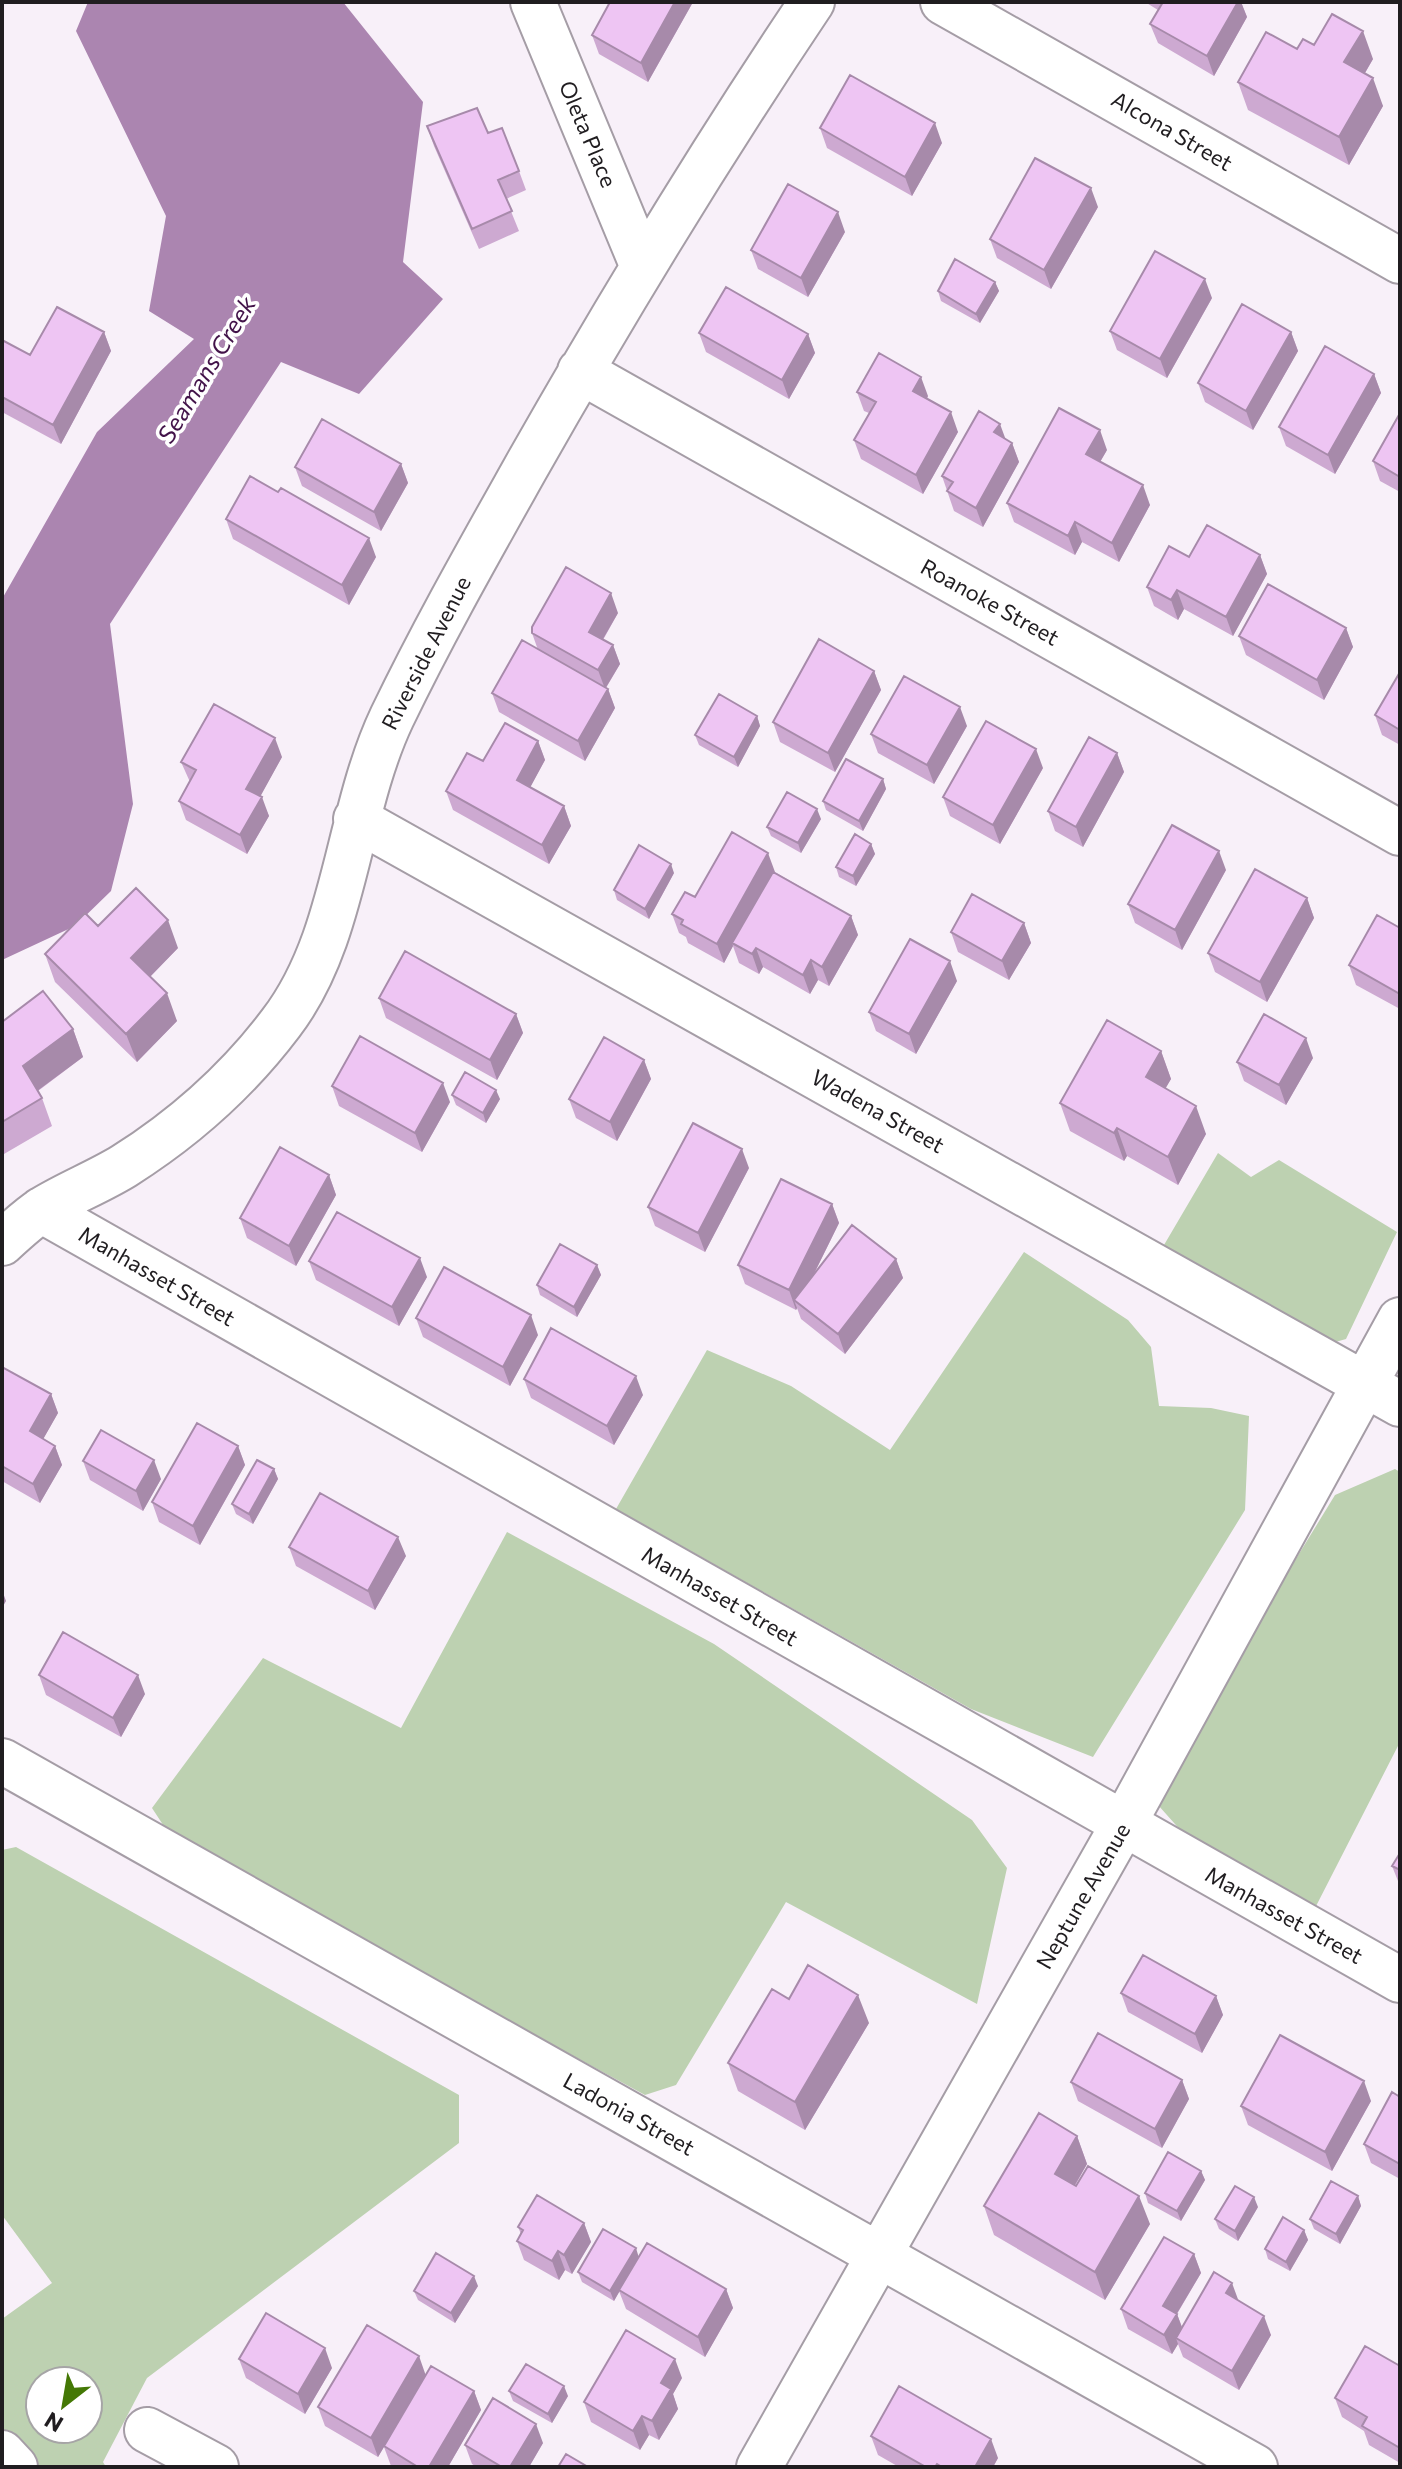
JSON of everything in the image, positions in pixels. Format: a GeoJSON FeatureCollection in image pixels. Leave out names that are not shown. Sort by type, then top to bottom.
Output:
{"type":"FeatureCollection","features":[{"type":"Feature","properties":{"kind":"main road","name":"Oleta Place"},"geometry":{"type":"LineString","coordinates":[[533,2],[643,267]]}},
{"type":"Feature","properties":{"kind":"main road","name":"Riverside Avenue"},"geometry":{"type":"LineString","coordinates":[[2,1243],[41,1210],[123,1166],[176,1129],[235,1078],[284,1020],[314,963],[336,897],[356,819],[388,725],[429,639],[580,371],[812,2]]}},
{"type":"Feature","properties":{"kind":"main road","name":"Alcona Street"},"geometry":{"type":"LineString","coordinates":[[943,2],[1400,261]]}},
{"type":"Feature","properties":{"kind":"main road","name":"Roanoke Street"},"geometry":{"type":"LineString","coordinates":[[580,371],[1400,833]]}},
{"type":"Feature","properties":{"kind":"main road","name":"Wadena Street"},"geometry":{"type":"LineString","coordinates":[[356,819],[1382,1394]]}},
{"type":"Feature","properties":{"kind":"main road","name":"Manhasset Street"},"geometry":{"type":"LineString","coordinates":[[41,1210],[1400,1980]]}},
{"type":"Feature","properties":{"kind":"main road","name":"Neptune Avenue"},"geometry":{"type":"LineString","coordinates":[[759,2467],[1123,1825],[1382,1394],[1400,1320]]}},
{"type":"Feature","properties":{"kind":"main road","name":"Ladonia Street"},"geometry":{"type":"LineString","coordinates":[[2,1761],[1255,2467]]}},
{"type":"Feature","properties":{"kind":"main road"},"geometry":{"type":"LineString","coordinates":[[147,2430],[216,2467]]}},
{"type":"Feature","properties":{"kind":"main road"},"geometry":{"type":"LineString","coordinates":[[2,2453],[15,2467]]}},
{"type":"Feature","properties":{"kind":"green space"},"geometry":{"type":"Polygon","coordinates":[[[1218,1153],[1251,1177],[1279,1160],[1397,1232],[1346,1339],[1325,1345],[1164,1245],[1218,1153]]]}},
{"type":"Feature","properties":{"kind":"green space"},"geometry":{"type":"Polygon","coordinates":[[[1024,1252],[1128,1320],[1151,1347],[1159,1406],[1211,1408],[1249,1416],[1245,1510],[1093,1757],[971,1709],[616,1509],[707,1350],[791,1386],[890,1450],[1024,1252]]]}},
{"type":"Feature","properties":{"kind":"green space"},"geometry":{"type":"Polygon","coordinates":[[[1395,1469],[1400,1472],[1400,1742],[1313,1912],[1183,1833],[1158,1805],[1203,1711],[1335,1495],[1395,1469]]]}},
{"type":"Feature","properties":{"kind":"green space"},"geometry":{"type":"Polygon","coordinates":[[[507,1532],[714,1644],[972,1820],[1007,1868],[977,2004],[786,1902],[676,2085],[645,2095],[171,1837],[152,1808],[263,1658],[401,1728],[507,1532]]]}},
{"type":"Feature","properties":{"kind":"green space"},"geometry":{"type":"Polygon","coordinates":[[[16,1847],[459,2095],[459,2143],[147,2378],[103,2462],[106,2467],[35,2467],[2,2432],[2,2319],[52,2283],[2,2215],[2,1850],[16,1847]]]}},
{"type":"Feature","properties":{"kind":"water","name":"Seamans Creek"},"geometry":{"type":"Polygon","coordinates":[[[88,2],[343,2],[423,102],[403,262],[443,299],[359,394],[281,362],[110,624],[133,804],[111,891],[75,926],[2,960],[2,599],[97,432],[194,339],[149,311],[166,216],[76,31],[88,2]]]}},
{"type":"Feature","properties":{"kind":"building"},"geometry":{"type":"Polygon","coordinates":[[[610,2],[675,2],[641,63],[592,35],[610,2]]]}},
{"type":"Feature","properties":{"kind":"building"},"geometry":{"type":"Polygon","coordinates":[[[1163,2],[1238,2],[1207,56],[1150,24],[1163,2]]]}},
{"type":"Feature","properties":{"kind":"building"},"geometry":{"type":"Polygon","coordinates":[[[1332,14],[1363,31],[1344,62],[1373,78],[1339,137],[1238,82],[1266,32],[1297,49],[1303,39],[1314,45],[1332,14]]]}},
{"type":"Feature","properties":{"kind":"building"},"geometry":{"type":"Polygon","coordinates":[[[850,75],[935,123],[905,177],[820,128],[850,75]]]}},
{"type":"Feature","properties":{"kind":"building"},"geometry":{"type":"Polygon","coordinates":[[[477,108],[488,133],[502,128],[519,171],[498,180],[512,211],[472,229],[427,126],[477,108]]]}},
{"type":"Feature","properties":{"kind":"building"},"geometry":{"type":"Polygon","coordinates":[[[1035,158],[1091,188],[1044,270],[990,239],[1035,158]]]}},
{"type":"Feature","properties":{"kind":"building"},"geometry":{"type":"Polygon","coordinates":[[[788,184],[838,212],[801,278],[751,250],[788,184]]]}},
{"type":"Feature","properties":{"kind":"building"},"geometry":{"type":"Polygon","coordinates":[[[1155,251],[1205,279],[1160,359],[1110,331],[1155,251]]]}},
{"type":"Feature","properties":{"kind":"building"},"geometry":{"type":"Polygon","coordinates":[[[955,259],[995,282],[976,314],[938,291],[955,259]]]}},
{"type":"Feature","properties":{"kind":"building"},"geometry":{"type":"Polygon","coordinates":[[[726,287],[808,334],[782,380],[699,333],[726,287]]]}},
{"type":"Feature","properties":{"kind":"building"},"geometry":{"type":"Polygon","coordinates":[[[1242,304],[1291,332],[1246,411],[1198,383],[1242,304]]]}},
{"type":"Feature","properties":{"kind":"building"},"geometry":{"type":"Polygon","coordinates":[[[57,307],[104,332],[53,425],[2,397],[2,340],[30,355],[57,307]]]}},
{"type":"Feature","properties":{"kind":"building"},"geometry":{"type":"Polygon","coordinates":[[[1325,346],[1374,374],[1328,455],[1279,427],[1325,346]]]}},
{"type":"Feature","properties":{"kind":"building"},"geometry":{"type":"Polygon","coordinates":[[[879,353],[921,377],[913,391],[951,412],[916,475],[854,440],[876,402],[857,392],[879,353]]]}},
{"type":"Feature","properties":{"kind":"building"},"geometry":{"type":"Polygon","coordinates":[[[1059,408],[1100,430],[1086,454],[1143,485],[1112,543],[1075,522],[1068,536],[1007,503],[1059,408]]]}},
{"type":"Feature","properties":{"kind":"building"},"geometry":{"type":"Polygon","coordinates":[[[979,411],[1000,424],[994,432],[1012,443],[976,508],[947,491],[953,482],[942,476],[979,411]]]}},
{"type":"Feature","properties":{"kind":"building"},"geometry":{"type":"Polygon","coordinates":[[[1400,413],[1400,477],[1373,461],[1400,413]]]}},
{"type":"Feature","properties":{"kind":"building"},"geometry":{"type":"Polygon","coordinates":[[[322,419],[401,464],[374,512],[295,467],[322,419]]]}},
{"type":"Feature","properties":{"kind":"building"},"geometry":{"type":"Polygon","coordinates":[[[250,476],[278,492],[281,488],[369,538],[342,585],[226,519],[250,476]]]}},
{"type":"Feature","properties":{"kind":"building"},"geometry":{"type":"Polygon","coordinates":[[[1207,525],[1260,555],[1226,617],[1177,590],[1171,600],[1147,587],[1169,546],[1189,557],[1207,525]]]}},
{"type":"Feature","properties":{"kind":"building"},"geometry":{"type":"Polygon","coordinates":[[[566,567],[611,593],[589,632],[613,645],[598,670],[532,633],[532,627],[566,567]]]}},
{"type":"Feature","properties":{"kind":"building"},"geometry":{"type":"Polygon","coordinates":[[[1268,584],[1346,628],[1317,680],[1239,636],[1268,584]]]}},
{"type":"Feature","properties":{"kind":"building"},"geometry":{"type":"Polygon","coordinates":[[[819,639],[874,671],[828,753],[773,722],[819,639]]]}},
{"type":"Feature","properties":{"kind":"building"},"geometry":{"type":"Polygon","coordinates":[[[522,640],[608,689],[578,741],[492,693],[522,640]]]}},
{"type":"Feature","properties":{"kind":"building"},"geometry":{"type":"Polygon","coordinates":[[[1400,672],[1400,730],[1375,715],[1400,672]]]}},
{"type":"Feature","properties":{"kind":"building"},"geometry":{"type":"Polygon","coordinates":[[[904,676],[960,707],[927,765],[871,734],[904,676]]]}},
{"type":"Feature","properties":{"kind":"building"},"geometry":{"type":"Polygon","coordinates":[[[719,694],[757,716],[734,757],[695,735],[719,694]]]}},
{"type":"Feature","properties":{"kind":"building"},"geometry":{"type":"Polygon","coordinates":[[[214,704],[275,738],[246,789],[262,797],[240,835],[179,801],[196,770],[181,762],[214,704]]]}},
{"type":"Feature","properties":{"kind":"building"},"geometry":{"type":"Polygon","coordinates":[[[986,721],[1036,749],[993,825],[943,797],[986,721]]]}},
{"type":"Feature","properties":{"kind":"building"},"geometry":{"type":"Polygon","coordinates":[[[505,723],[538,741],[517,780],[564,806],[542,845],[446,791],[467,753],[483,761],[505,723]]]}},
{"type":"Feature","properties":{"kind":"building"},"geometry":{"type":"Polygon","coordinates":[[[1089,737],[1117,753],[1076,827],[1048,811],[1089,737]]]}},
{"type":"Feature","properties":{"kind":"building"},"geometry":{"type":"Polygon","coordinates":[[[846,759],[883,779],[859,821],[823,801],[846,759]]]}},
{"type":"Feature","properties":{"kind":"building"},"geometry":{"type":"Polygon","coordinates":[[[787,792],[817,809],[798,843],[767,827],[787,792]]]}},
{"type":"Feature","properties":{"kind":"building"},"geometry":{"type":"Polygon","coordinates":[[[1172,825],[1219,851],[1175,930],[1128,904],[1172,825]]]}},
{"type":"Feature","properties":{"kind":"building"},"geometry":{"type":"Polygon","coordinates":[[[732,832],[768,853],[717,944],[681,924],[683,920],[672,914],[685,892],[695,897],[732,832]]]}},
{"type":"Feature","properties":{"kind":"building"},"geometry":{"type":"Polygon","coordinates":[[[855,834],[871,844],[853,876],[836,867],[855,834]]]}},
{"type":"Feature","properties":{"kind":"building"},"geometry":{"type":"Polygon","coordinates":[[[639,845],[671,864],[645,909],[614,890],[639,845]]]}},
{"type":"Feature","properties":{"kind":"building"},"geometry":{"type":"Polygon","coordinates":[[[1255,869],[1307,898],[1260,982],[1208,953],[1255,869]]]}},
{"type":"Feature","properties":{"kind":"building"},"geometry":{"type":"Polygon","coordinates":[[[773,872],[851,916],[822,967],[811,960],[803,975],[756,948],[752,954],[732,943],[773,872]]]}},
{"type":"Feature","properties":{"kind":"building"},"geometry":{"type":"Polygon","coordinates":[[[136,888],[168,920],[131,958],[167,993],[126,1034],[45,954],[85,913],[98,926],[136,888]]]}},
{"type":"Feature","properties":{"kind":"building"},"geometry":{"type":"Polygon","coordinates":[[[972,894],[1024,923],[1002,961],[951,932],[972,894]]]}},
{"type":"Feature","properties":{"kind":"building"},"geometry":{"type":"Polygon","coordinates":[[[1377,915],[1400,928],[1400,994],[1349,965],[1377,915]]]}},
{"type":"Feature","properties":{"kind":"building"},"geometry":{"type":"Polygon","coordinates":[[[910,939],[950,961],[909,1034],[869,1012],[910,939]]]}},
{"type":"Feature","properties":{"kind":"building"},"geometry":{"type":"Polygon","coordinates":[[[405,951],[516,1014],[490,1060],[379,998],[405,951]]]}},
{"type":"Feature","properties":{"kind":"building"},"geometry":{"type":"Polygon","coordinates":[[[43,991],[73,1029],[23,1066],[42,1098],[2,1122],[2,1022],[43,991]]]}},
{"type":"Feature","properties":{"kind":"building"},"geometry":{"type":"Polygon","coordinates":[[[1264,1014],[1306,1038],[1279,1085],[1237,1062],[1264,1014]]]}},
{"type":"Feature","properties":{"kind":"building"},"geometry":{"type":"Polygon","coordinates":[[[1107,1020],[1161,1051],[1146,1077],[1196,1106],[1168,1157],[1117,1128],[1114,1133],[1060,1103],[1107,1020]]]}},
{"type":"Feature","properties":{"kind":"building"},"geometry":{"type":"Polygon","coordinates":[[[360,1036],[443,1083],[415,1133],[332,1086],[360,1036]]]}},
{"type":"Feature","properties":{"kind":"building"},"geometry":{"type":"Polygon","coordinates":[[[604,1037],[644,1060],[610,1122],[569,1099],[604,1037]]]}},
{"type":"Feature","properties":{"kind":"building"},"geometry":{"type":"Polygon","coordinates":[[[465,1072],[496,1090],[483,1113],[452,1095],[465,1072]]]}},
{"type":"Feature","properties":{"kind":"building"},"geometry":{"type":"Polygon","coordinates":[[[693,1123],[742,1149],[698,1233],[648,1207],[693,1123]]]}},
{"type":"Feature","properties":{"kind":"building"},"geometry":{"type":"Polygon","coordinates":[[[280,1147],[329,1175],[289,1246],[240,1218],[280,1147]]]}},
{"type":"Feature","properties":{"kind":"building"},"geometry":{"type":"Polygon","coordinates":[[[781,1179],[832,1204],[789,1290],[738,1265],[781,1179]]]}},
{"type":"Feature","properties":{"kind":"building"},"geometry":{"type":"Polygon","coordinates":[[[337,1212],[420,1258],[392,1307],[309,1261],[337,1212]]]}},
{"type":"Feature","properties":{"kind":"building"},"geometry":{"type":"Polygon","coordinates":[[[852,1225],[896,1259],[838,1334],[794,1300],[852,1225]]]}},
{"type":"Feature","properties":{"kind":"building"},"geometry":{"type":"Polygon","coordinates":[[[560,1244],[597,1265],[574,1307],[537,1285],[560,1244]]]}},
{"type":"Feature","properties":{"kind":"building"},"geometry":{"type":"Polygon","coordinates":[[[444,1267],[531,1315],[503,1367],[416,1318],[444,1267]]]}},
{"type":"Feature","properties":{"kind":"building"},"geometry":{"type":"Polygon","coordinates":[[[551,1328],[636,1376],[607,1426],[524,1379],[551,1328]]]}},
{"type":"Feature","properties":{"kind":"building"},"geometry":{"type":"Polygon","coordinates":[[[4,1368],[51,1394],[30,1431],[55,1446],[33,1484],[2,1466],[4,1368]]]}},
{"type":"Feature","properties":{"kind":"building"},"geometry":{"type":"Polygon","coordinates":[[[197,1423],[238,1446],[193,1526],[152,1502],[197,1423]]]}},
{"type":"Feature","properties":{"kind":"building"},"geometry":{"type":"Polygon","coordinates":[[[101,1430],[154,1460],[136,1491],[83,1461],[101,1430]]]}},
{"type":"Feature","properties":{"kind":"building"},"geometry":{"type":"Polygon","coordinates":[[[257,1460],[274,1469],[249,1514],[232,1504],[257,1460]]]}},
{"type":"Feature","properties":{"kind":"building"},"geometry":{"type":"Polygon","coordinates":[[[320,1493],[398,1537],[368,1591],[289,1547],[320,1493]]]}},
{"type":"Feature","properties":{"kind":"building"},"geometry":{"type":"Polygon","coordinates":[[[63,1632],[138,1675],[113,1718],[39,1675],[63,1632]]]}},
{"type":"Feature","properties":{"kind":"building"},"geometry":{"type":"Polygon","coordinates":[[[1400,1853],[1400,1870],[1392,1866],[1400,1853]]]}},
{"type":"Feature","properties":{"kind":"building"},"geometry":{"type":"Polygon","coordinates":[[[1143,1955],[1216,1996],[1195,2034],[1121,1993],[1143,1955]]]}},
{"type":"Feature","properties":{"kind":"building"},"geometry":{"type":"Polygon","coordinates":[[[808,1965],[858,1995],[795,2102],[728,2063],[772,1989],[789,1999],[808,1965]]]}},
{"type":"Feature","properties":{"kind":"building"},"geometry":{"type":"Polygon","coordinates":[[[1098,2033],[1182,2080],[1155,2129],[1071,2082],[1098,2033]]]}},
{"type":"Feature","properties":{"kind":"building"},"geometry":{"type":"Polygon","coordinates":[[[1280,2035],[1364,2081],[1325,2152],[1241,2106],[1280,2035]]]}},
{"type":"Feature","properties":{"kind":"building"},"geometry":{"type":"Polygon","coordinates":[[[1392,2092],[1400,2097],[1400,2164],[1364,2144],[1392,2092]]]}},
{"type":"Feature","properties":{"kind":"building"},"geometry":{"type":"Polygon","coordinates":[[[1039,2113],[1077,2136],[1055,2174],[1076,2186],[1088,2166],[1139,2196],[1095,2272],[984,2206],[1039,2113]]]}},
{"type":"Feature","properties":{"kind":"building"},"geometry":{"type":"Polygon","coordinates":[[[1168,2152],[1201,2171],[1177,2211],[1145,2193],[1168,2152]]]}},
{"type":"Feature","properties":{"kind":"building"},"geometry":{"type":"Polygon","coordinates":[[[1331,2181],[1358,2196],[1336,2234],[1310,2219],[1331,2181]]]}},
{"type":"Feature","properties":{"kind":"building"},"geometry":{"type":"Polygon","coordinates":[[[1235,2186],[1254,2197],[1235,2231],[1215,2219],[1235,2186]]]}},
{"type":"Feature","properties":{"kind":"building"},"geometry":{"type":"Polygon","coordinates":[[[537,2195],[584,2223],[564,2255],[558,2251],[552,2261],[517,2241],[523,2230],[518,2227],[537,2195]]]}},
{"type":"Feature","properties":{"kind":"building"},"geometry":{"type":"Polygon","coordinates":[[[1283,2217],[1304,2230],[1286,2262],[1265,2249],[1283,2217]]]}},
{"type":"Feature","properties":{"kind":"building"},"geometry":{"type":"Polygon","coordinates":[[[603,2229],[636,2248],[610,2291],[578,2272],[603,2229]]]}},
{"type":"Feature","properties":{"kind":"building"},"geometry":{"type":"Polygon","coordinates":[[[1164,2237],[1194,2254],[1163,2306],[1177,2314],[1164,2335],[1121,2309],[1164,2237]]]}},
{"type":"Feature","properties":{"kind":"building"},"geometry":{"type":"Polygon","coordinates":[[[647,2243],[726,2289],[698,2337],[619,2290],[647,2243]]]}},
{"type":"Feature","properties":{"kind":"building"},"geometry":{"type":"Polygon","coordinates":[[[436,2253],[474,2276],[451,2313],[414,2291],[436,2253]]]}},
{"type":"Feature","properties":{"kind":"building"},"geometry":{"type":"Polygon","coordinates":[[[1214,2272],[1232,2283],[1226,2293],[1264,2316],[1232,2371],[1176,2338],[1214,2272]]]}},
{"type":"Feature","properties":{"kind":"building"},"geometry":{"type":"Polygon","coordinates":[[[266,2313],[325,2348],[298,2394],[239,2359],[266,2313]]]}},
{"type":"Feature","properties":{"kind":"building"},"geometry":{"type":"Polygon","coordinates":[[[367,2325],[419,2356],[371,2438],[318,2407],[367,2325]]]}},
{"type":"Feature","properties":{"kind":"building"},"geometry":{"type":"Polygon","coordinates":[[[626,2330],[675,2359],[661,2383],[671,2389],[652,2421],[642,2416],[633,2431],[584,2402],[626,2330]]]}},
{"type":"Feature","properties":{"kind":"building"},"geometry":{"type":"Polygon","coordinates":[[[1365,2346],[1400,2366],[1400,2448],[1362,2426],[1367,2417],[1335,2398],[1365,2346]]]}},
{"type":"Feature","properties":{"kind":"building"},"geometry":{"type":"Polygon","coordinates":[[[526,2364],[564,2386],[548,2414],[509,2391],[526,2364]]]}},
{"type":"Feature","properties":{"kind":"building"},"geometry":{"type":"Polygon","coordinates":[[[431,2366],[474,2391],[429,2467],[418,2467],[384,2446],[431,2366]]]}},
{"type":"Feature","properties":{"kind":"building"},"geometry":{"type":"Polygon","coordinates":[[[899,2386],[991,2439],[975,2467],[942,2467],[937,2464],[926,2467],[871,2436],[899,2386]]]}},
{"type":"Feature","properties":{"kind":"building"},"geometry":{"type":"Polygon","coordinates":[[[493,2398],[536,2424],[510,2467],[502,2467],[465,2445],[493,2398]]]}},
{"type":"Feature","properties":{"kind":"building"},"geometry":{"type":"Polygon","coordinates":[[[566,2454],[588,2467],[558,2467],[566,2454]]]}}]}
